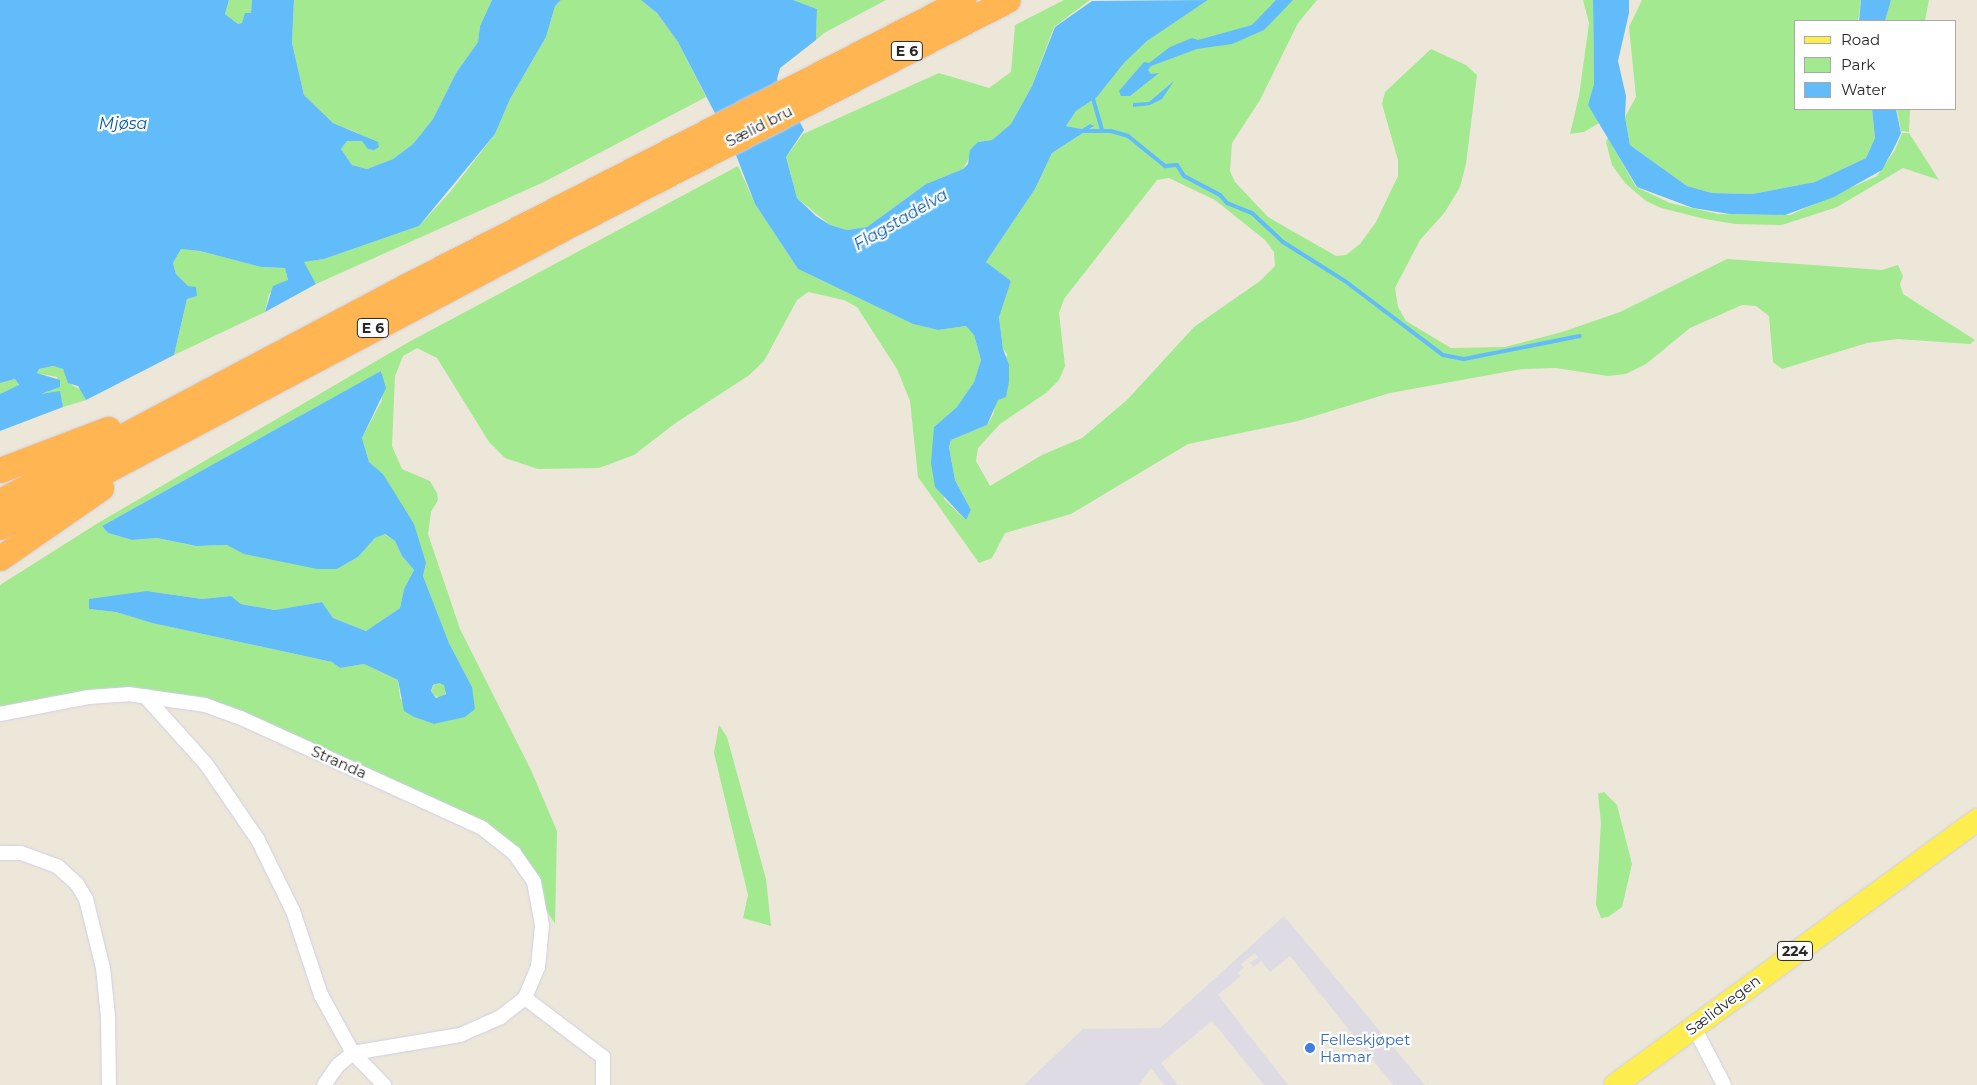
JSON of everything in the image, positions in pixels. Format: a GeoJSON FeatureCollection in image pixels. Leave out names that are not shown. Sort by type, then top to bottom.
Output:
{"type":"FeatureCollection","features":[{"type":"Feature","properties":{"kind":"highway","name":"E 6"},"geometry":{"type":"LineString","coordinates":[[801,93],[963,0]]}},
{"type":"Feature","properties":{"kind":"highway","name":"E 6"},"geometry":{"type":"LineString","coordinates":[[801,93],[1008,0]]}},
{"type":"Feature","properties":{"kind":"highway","name":"Sælid bru"},"geometry":{"type":"LineString","coordinates":[[179,418],[801,93]]}},
{"type":"Feature","properties":{"kind":"highway","name":"E 6"},"geometry":{"type":"LineString","coordinates":[[0,470],[137,418],[179,418]]}},
{"type":"Feature","properties":{"kind":"highway","name":"E 6"},"geometry":{"type":"LineString","coordinates":[[0,501],[179,418]]}},
{"type":"Feature","properties":{"kind":"highway","name":"E 6"},"geometry":{"type":"LineString","coordinates":[[0,527],[179,418]]}},
{"type":"Feature","properties":{"kind":"highway","name":"E 6"},"geometry":{"type":"LineString","coordinates":[[0,558],[159,449],[179,418]]}},
{"type":"Feature","properties":{"kind":"main road","name":"Sælidvegen"},"geometry":{"type":"LineString","coordinates":[[1615,1085],[1977,820]]}},
{"type":"Feature","properties":{"kind":"street","name":"Stranda"},"geometry":{"type":"LineString","coordinates":[[0,714],[89,698],[145,696],[205,705],[241,718],[466,820],[500,841],[524,866],[534,882],[539,903],[541,946],[525,998]]}},
{"type":"Feature","properties":{"kind":"street"},"geometry":{"type":"LineString","coordinates":[[145,696],[206,764],[258,840],[284,889],[321,996],[353,1053],[384,1085]]}},
{"type":"Feature","properties":{"kind":"street"},"geometry":{"type":"LineString","coordinates":[[0,853],[22,853],[57,866],[77,884],[86,900],[103,968],[108,1016],[109,1085]]}},
{"type":"Feature","properties":{"kind":"street"},"geometry":{"type":"LineString","coordinates":[[324,1085],[338,1065],[353,1053],[460,1035],[501,1017],[525,998],[602,1057],[603,1085]]}},
{"type":"Feature","properties":{"kind":"street"},"geometry":{"type":"LineString","coordinates":[[1694,1026],[1724,1085]]}},
{"type":"Feature","properties":{"kind":"shaded area"},"geometry":{"type":"Polygon","coordinates":[[[1284,916],[1425,1085],[1393,1085],[1290,956],[1270,972],[1261,961],[1253,967],[1250,963],[1258,957],[1255,953],[1241,964],[1244,968],[1238,973],[1241,976],[1218,995],[1288,1085],[1264,1085],[1212,1021],[1161,1063],[1178,1085],[1164,1085],[1151,1068],[1139,1085],[1024,1085],[1083,1029],[1160,1028],[1284,916]]]}},
{"type":"Feature","properties":{"kind":"green space"},"geometry":{"type":"Polygon","coordinates":[[[229,0],[252,0],[251,13],[242,23],[238,24],[225,14],[229,0]]]}},
{"type":"Feature","properties":{"kind":"green space"},"geometry":{"type":"Polygon","coordinates":[[[294,0],[492,0],[480,26],[478,42],[456,73],[433,119],[413,144],[393,159],[367,169],[352,165],[341,149],[347,141],[363,141],[358,133],[333,123],[304,95],[292,43],[294,0]]]}},
{"type":"Feature","properties":{"kind":"green space"},"geometry":{"type":"Polygon","coordinates":[[[561,0],[641,0],[657,13],[678,42],[706,97],[544,182],[316,284],[303,262],[324,259],[419,226],[450,192],[495,134],[510,99],[546,37],[555,6],[561,0]]]}},
{"type":"Feature","properties":{"kind":"green space"},"geometry":{"type":"Polygon","coordinates":[[[793,0],[886,0],[824,33],[816,40],[817,9],[793,0]]]}},
{"type":"Feature","properties":{"kind":"green space"},"geometry":{"type":"Polygon","coordinates":[[[1064,0],[1090,0],[1054,27],[1032,86],[1011,124],[992,140],[978,142],[963,169],[926,184],[867,227],[847,230],[830,225],[797,198],[786,157],[803,134],[939,73],[989,88],[1011,72],[1015,25],[1064,0]]]}},
{"type":"Feature","properties":{"kind":"green space"},"geometry":{"type":"Polygon","coordinates":[[[1208,0],[1317,0],[1298,23],[1260,100],[1232,143],[1230,171],[1235,182],[1268,217],[1336,256],[1346,255],[1360,244],[1376,222],[1398,176],[1398,160],[1382,104],[1385,92],[1431,49],[1466,65],[1477,75],[1466,164],[1460,187],[1445,212],[1420,240],[1395,288],[1398,307],[1406,321],[1451,348],[1505,347],[1562,332],[1620,312],[1727,259],[1882,270],[1898,265],[1903,276],[1900,284],[1903,294],[1975,340],[1970,344],[1898,339],[1867,343],[1782,369],[1773,362],[1769,316],[1756,306],[1742,305],[1690,328],[1646,364],[1626,374],[1608,376],[1556,368],[1522,369],[1390,393],[1298,421],[1188,444],[1071,514],[1005,533],[992,558],[979,563],[918,477],[910,401],[897,369],[857,307],[844,300],[808,292],[797,300],[764,361],[748,376],[677,422],[634,455],[599,468],[538,469],[505,458],[489,442],[437,358],[417,348],[403,356],[395,376],[392,446],[402,469],[430,481],[437,493],[438,500],[431,512],[428,534],[460,629],[531,770],[557,831],[555,924],[547,911],[535,876],[522,855],[494,828],[214,702],[138,689],[0,710],[0,585],[98,523],[407,343],[738,166],[755,204],[798,269],[913,324],[938,330],[966,326],[974,335],[981,360],[974,382],[957,407],[934,427],[944,499],[966,520],[971,510],[955,480],[949,447],[951,440],[987,425],[993,415],[1007,354],[1003,349],[999,316],[1011,281],[986,262],[1035,189],[1052,153],[1093,127],[1090,124],[1082,129],[1066,126],[1076,111],[1097,97],[1124,63],[1147,41],[1208,0]],[[1169,178],[1157,180],[1064,299],[1059,313],[1065,366],[1059,380],[1046,393],[1000,424],[978,448],[976,461],[990,486],[1042,455],[1082,438],[1127,400],[1194,327],[1260,281],[1275,266],[1274,252],[1265,240],[1215,200],[1169,178]],[[382,371],[102,526],[108,533],[132,540],[157,538],[195,546],[228,545],[317,569],[337,569],[358,557],[375,538],[384,534],[395,541],[402,556],[414,570],[404,589],[400,608],[366,631],[333,618],[322,602],[276,610],[241,604],[231,596],[202,599],[147,591],[89,609],[116,612],[152,623],[332,662],[340,668],[364,664],[398,680],[400,698],[414,717],[434,724],[451,720],[472,687],[449,643],[423,576],[426,563],[383,474],[369,462],[362,438],[382,400],[382,371]]]}},
{"type":"Feature","properties":{"kind":"green space"},"geometry":{"type":"Polygon","coordinates":[[[1583,0],[1593,0],[1594,84],[1589,105],[1601,122],[1584,132],[1570,134],[1579,96],[1589,23],[1583,0]]]}},
{"type":"Feature","properties":{"kind":"green space"},"geometry":{"type":"Polygon","coordinates":[[[1642,0],[1861,0],[1858,20],[1794,20],[1794,110],[1872,110],[1875,138],[1866,158],[1815,182],[1752,194],[1712,193],[1687,186],[1630,145],[1625,117],[1636,97],[1629,27],[1642,0]]]}},
{"type":"Feature","properties":{"kind":"green space"},"geometry":{"type":"Polygon","coordinates":[[[1891,0],[1929,0],[1925,20],[1885,20],[1891,0]]]}},
{"type":"Feature","properties":{"kind":"green space"},"geometry":{"type":"Polygon","coordinates":[[[1897,110],[1910,110],[1909,132],[1901,131],[1897,110]]]}},
{"type":"Feature","properties":{"kind":"green space"},"geometry":{"type":"Polygon","coordinates":[[[1902,133],[1909,133],[1939,180],[1903,168],[1837,207],[1782,225],[1735,224],[1705,219],[1661,208],[1646,201],[1625,183],[1612,165],[1606,142],[1608,138],[1636,187],[1670,203],[1718,214],[1790,215],[1877,176],[1895,150],[1902,133]]]}},
{"type":"Feature","properties":{"kind":"green space"},"geometry":{"type":"Polygon","coordinates":[[[181,249],[200,251],[261,267],[285,268],[288,280],[269,294],[265,312],[174,355],[187,299],[197,296],[176,274],[173,263],[181,249]]]}},
{"type":"Feature","properties":{"kind":"green space"},"geometry":{"type":"Polygon","coordinates":[[[53,366],[63,369],[72,385],[83,391],[86,400],[63,407],[60,395],[41,395],[56,387],[57,377],[36,373],[39,369],[53,366]]]}},
{"type":"Feature","properties":{"kind":"green space"},"geometry":{"type":"Polygon","coordinates":[[[15,379],[19,386],[0,394],[0,383],[15,379]]]}},
{"type":"Feature","properties":{"kind":"green space"},"geometry":{"type":"Polygon","coordinates":[[[436,683],[442,683],[446,690],[442,697],[436,697],[432,693],[432,687],[436,683]]]}},
{"type":"Feature","properties":{"kind":"green space"},"geometry":{"type":"Polygon","coordinates":[[[719,725],[727,737],[766,879],[771,926],[743,918],[748,895],[714,753],[719,725]]]}},
{"type":"Feature","properties":{"kind":"green space"},"geometry":{"type":"Polygon","coordinates":[[[1604,792],[1617,805],[1632,864],[1622,907],[1608,917],[1601,918],[1596,905],[1601,823],[1598,794],[1604,792]]]}},
{"type":"Feature","properties":{"kind":"water","name":"Mjøsa"},"geometry":{"type":"Polygon","coordinates":[[[0,0],[229,0],[225,14],[238,24],[242,23],[245,13],[251,13],[252,0],[294,0],[292,43],[304,95],[333,123],[378,142],[379,147],[374,150],[368,149],[362,141],[347,141],[341,149],[352,165],[367,169],[393,159],[413,144],[433,119],[456,73],[478,42],[480,26],[492,0],[561,0],[555,6],[546,37],[510,99],[495,134],[419,226],[324,259],[304,262],[316,284],[265,312],[273,286],[288,280],[285,268],[261,267],[200,251],[181,249],[173,263],[176,274],[188,286],[196,287],[197,296],[187,299],[174,355],[86,400],[78,386],[68,383],[63,369],[53,366],[39,369],[37,373],[60,380],[60,387],[41,394],[60,391],[63,407],[0,431],[0,394],[19,385],[15,379],[0,383],[0,0]]]}},
{"type":"Feature","properties":{"kind":"water","name":"Flagstadelva"},"geometry":{"type":"Polygon","coordinates":[[[641,0],[793,0],[817,9],[816,40],[780,68],[777,79],[804,130],[786,157],[797,198],[816,216],[830,225],[847,230],[867,227],[926,184],[963,169],[968,164],[970,150],[978,142],[992,140],[1011,124],[1032,86],[1055,27],[1092,1],[1208,0],[1147,41],[1124,63],[1097,97],[1076,111],[1066,126],[1082,129],[1090,124],[1094,126],[1052,153],[1035,189],[986,262],[1011,281],[999,317],[1003,349],[1009,365],[1009,382],[1006,397],[998,400],[987,425],[951,440],[949,447],[955,480],[971,510],[966,520],[935,487],[931,463],[934,427],[957,407],[974,382],[981,360],[974,335],[966,326],[938,330],[913,324],[798,269],[755,204],[734,150],[678,42],[657,13],[641,0]]]}},
{"type":"Feature","properties":{"kind":"water"},"geometry":{"type":"Polygon","coordinates":[[[1276,0],[1293,0],[1264,30],[1232,44],[1197,49],[1151,66],[1148,70],[1151,74],[1159,73],[1130,96],[1121,96],[1119,91],[1144,62],[1149,63],[1170,47],[1192,38],[1198,40],[1252,25],[1276,0]]]}},
{"type":"Feature","properties":{"kind":"water"},"geometry":{"type":"Polygon","coordinates":[[[1593,0],[1629,0],[1629,13],[1618,61],[1626,96],[1625,117],[1630,145],[1687,186],[1712,193],[1752,194],[1815,182],[1866,158],[1875,138],[1872,110],[1896,110],[1901,133],[1882,170],[1834,197],[1785,215],[1730,214],[1693,208],[1637,187],[1588,105],[1594,84],[1593,0]]]}},
{"type":"Feature","properties":{"kind":"water"},"geometry":{"type":"Polygon","coordinates":[[[1861,0],[1891,0],[1885,20],[1859,20],[1861,0]]]}},
{"type":"Feature","properties":{"kind":"water"},"geometry":{"type":"Polygon","coordinates":[[[1174,81],[1162,99],[1150,105],[1133,107],[1133,103],[1149,102],[1174,81]]]}},
{"type":"Feature","properties":{"kind":"water"},"geometry":{"type":"Polygon","coordinates":[[[381,371],[386,388],[362,438],[369,462],[383,474],[414,524],[426,563],[423,576],[449,643],[472,687],[475,709],[465,717],[434,724],[414,717],[404,711],[398,680],[364,664],[340,668],[332,662],[152,623],[116,612],[89,609],[89,599],[147,591],[202,599],[231,596],[241,604],[275,610],[322,602],[333,618],[366,631],[400,608],[404,589],[414,570],[402,556],[395,541],[385,534],[375,538],[358,557],[337,569],[317,569],[244,554],[227,545],[196,546],[157,538],[132,540],[108,533],[102,526],[381,371]],[[439,683],[433,685],[431,691],[436,698],[446,694],[444,685],[439,683]]]}},
{"type":"Feature","properties":{"kind":"waterway"},"geometry":{"type":"LineString","coordinates":[[1092,95],[1102,131]]}},
{"type":"Feature","properties":{"kind":"waterway"},"geometry":{"type":"LineString","coordinates":[[1083,131],[1111,131],[1128,136],[1165,166],[1177,165],[1184,176],[1220,195],[1227,203],[1252,213],[1283,242],[1345,281],[1443,355],[1464,359],[1580,336]]}},
{"type":"Feature","properties":{"kind":"place","name":"Felleskjøpet Hamar"},"geometry":{"type":"Point","coordinates":[1310,1048]}}]}
